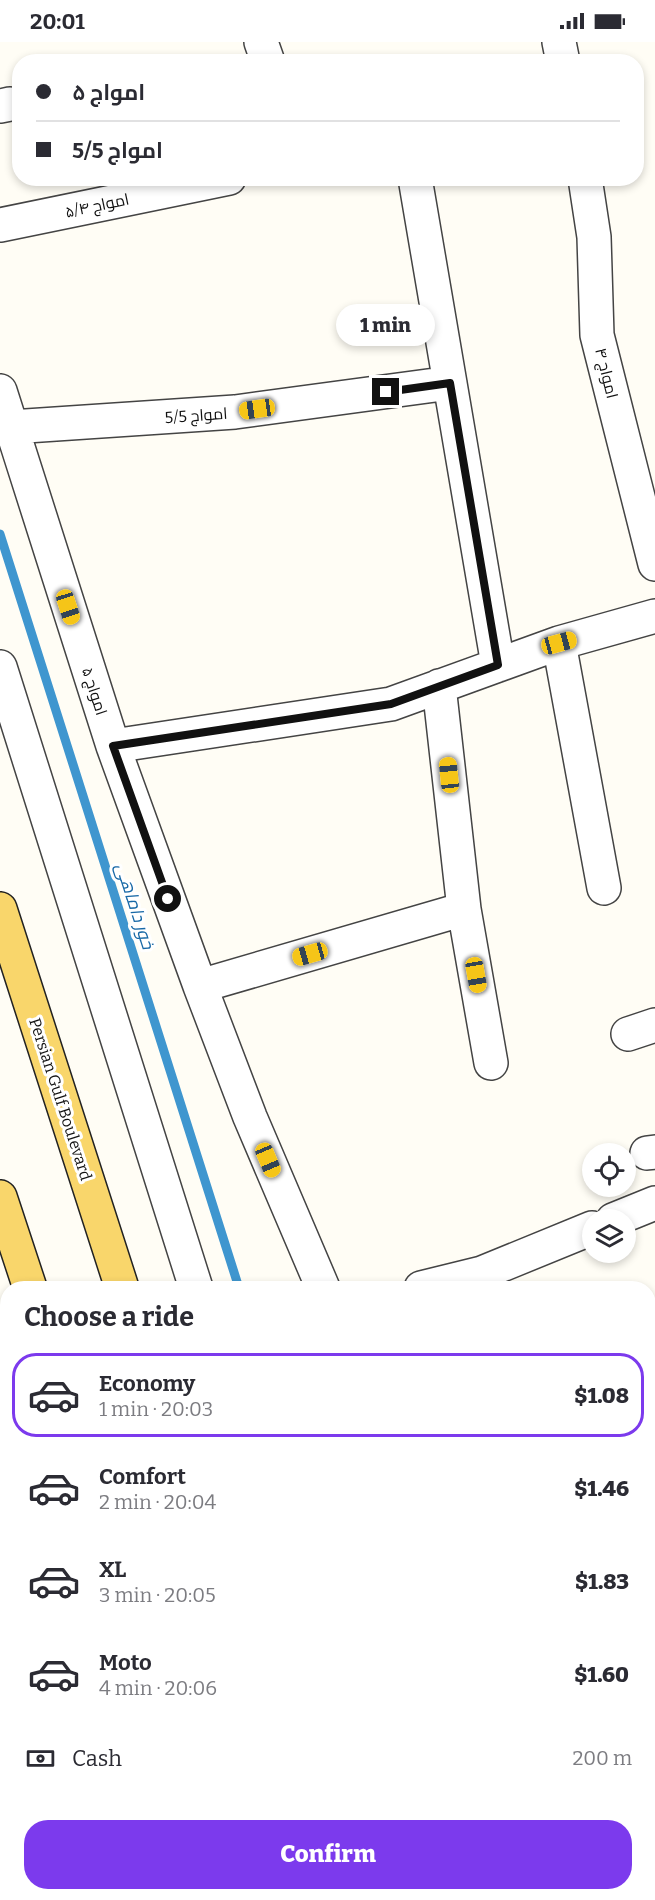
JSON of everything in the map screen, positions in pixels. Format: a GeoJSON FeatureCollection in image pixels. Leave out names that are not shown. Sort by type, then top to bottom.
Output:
{"type":"FeatureCollection","features":[{"type":"Feature","properties":{"kind":"main road","name":"Persian Gulf Boulevard"},"geometry":{"type":"LineString","coordinates":[[0,909],[120,1281]]}},
{"type":"Feature","properties":{"kind":"main road"},"geometry":{"type":"LineString","coordinates":[[0,1197],[28,1281]]}},
{"type":"Feature","properties":{"kind":"street","name":"امواج ۵/۴"},"geometry":{"type":"LineString","coordinates":[[0,225],[190,186]]}},
{"type":"Feature","properties":{"kind":"street"},"geometry":{"type":"LineString","coordinates":[[416,186],[498,665]]}},
{"type":"Feature","properties":{"kind":"street","name":"امواج ۴"},"geometry":{"type":"LineString","coordinates":[[586,186],[594,237],[597,335],[641,452],[655,564]]}},
{"type":"Feature","properties":{"kind":"street","name":"امواج 5/5"},"geometry":{"type":"LineString","coordinates":[[11,427],[236,412],[450,383]]}},
{"type":"Feature","properties":{"kind":"street","name":"امواج ۵"},"geometry":{"type":"LineString","coordinates":[[0,392],[113,746],[249,1117],[320,1281]]}},
{"type":"Feature","properties":{"kind":"street"},"geometry":{"type":"LineString","coordinates":[[113,746],[391,704],[559,643],[655,616]]}},
{"type":"Feature","properties":{"kind":"street"},"geometry":{"type":"LineString","coordinates":[[559,643],[604,888]]}},
{"type":"Feature","properties":{"kind":"street"},"geometry":{"type":"LineString","coordinates":[[0,667],[194,1281]]}},
{"type":"Feature","properties":{"kind":"street"},"geometry":{"type":"LineString","coordinates":[[439,686],[464,909],[491,1063]]}},
{"type":"Feature","properties":{"kind":"street"},"geometry":{"type":"LineString","coordinates":[[200,986],[464,909]]}},
{"type":"Feature","properties":{"kind":"street"},"geometry":{"type":"LineString","coordinates":[[636,1211],[655,1203]]}},
{"type":"Feature","properties":{"kind":"street"},"geometry":{"type":"LineString","coordinates":[[448,1281],[482,1272],[582,1232]]}},
{"type":"Feature","properties":{"kind":"waterway","name":"خور داماهی"},"geometry":{"type":"LineString","coordinates":[[0,534],[237,1281]]}},
{"type":"Feature","properties":{"kind":"route"},"geometry":{"type":"LineString","coordinates":[[168,899],[113,746],[391,704],[498,665],[450,383],[386,392]]}}]}
